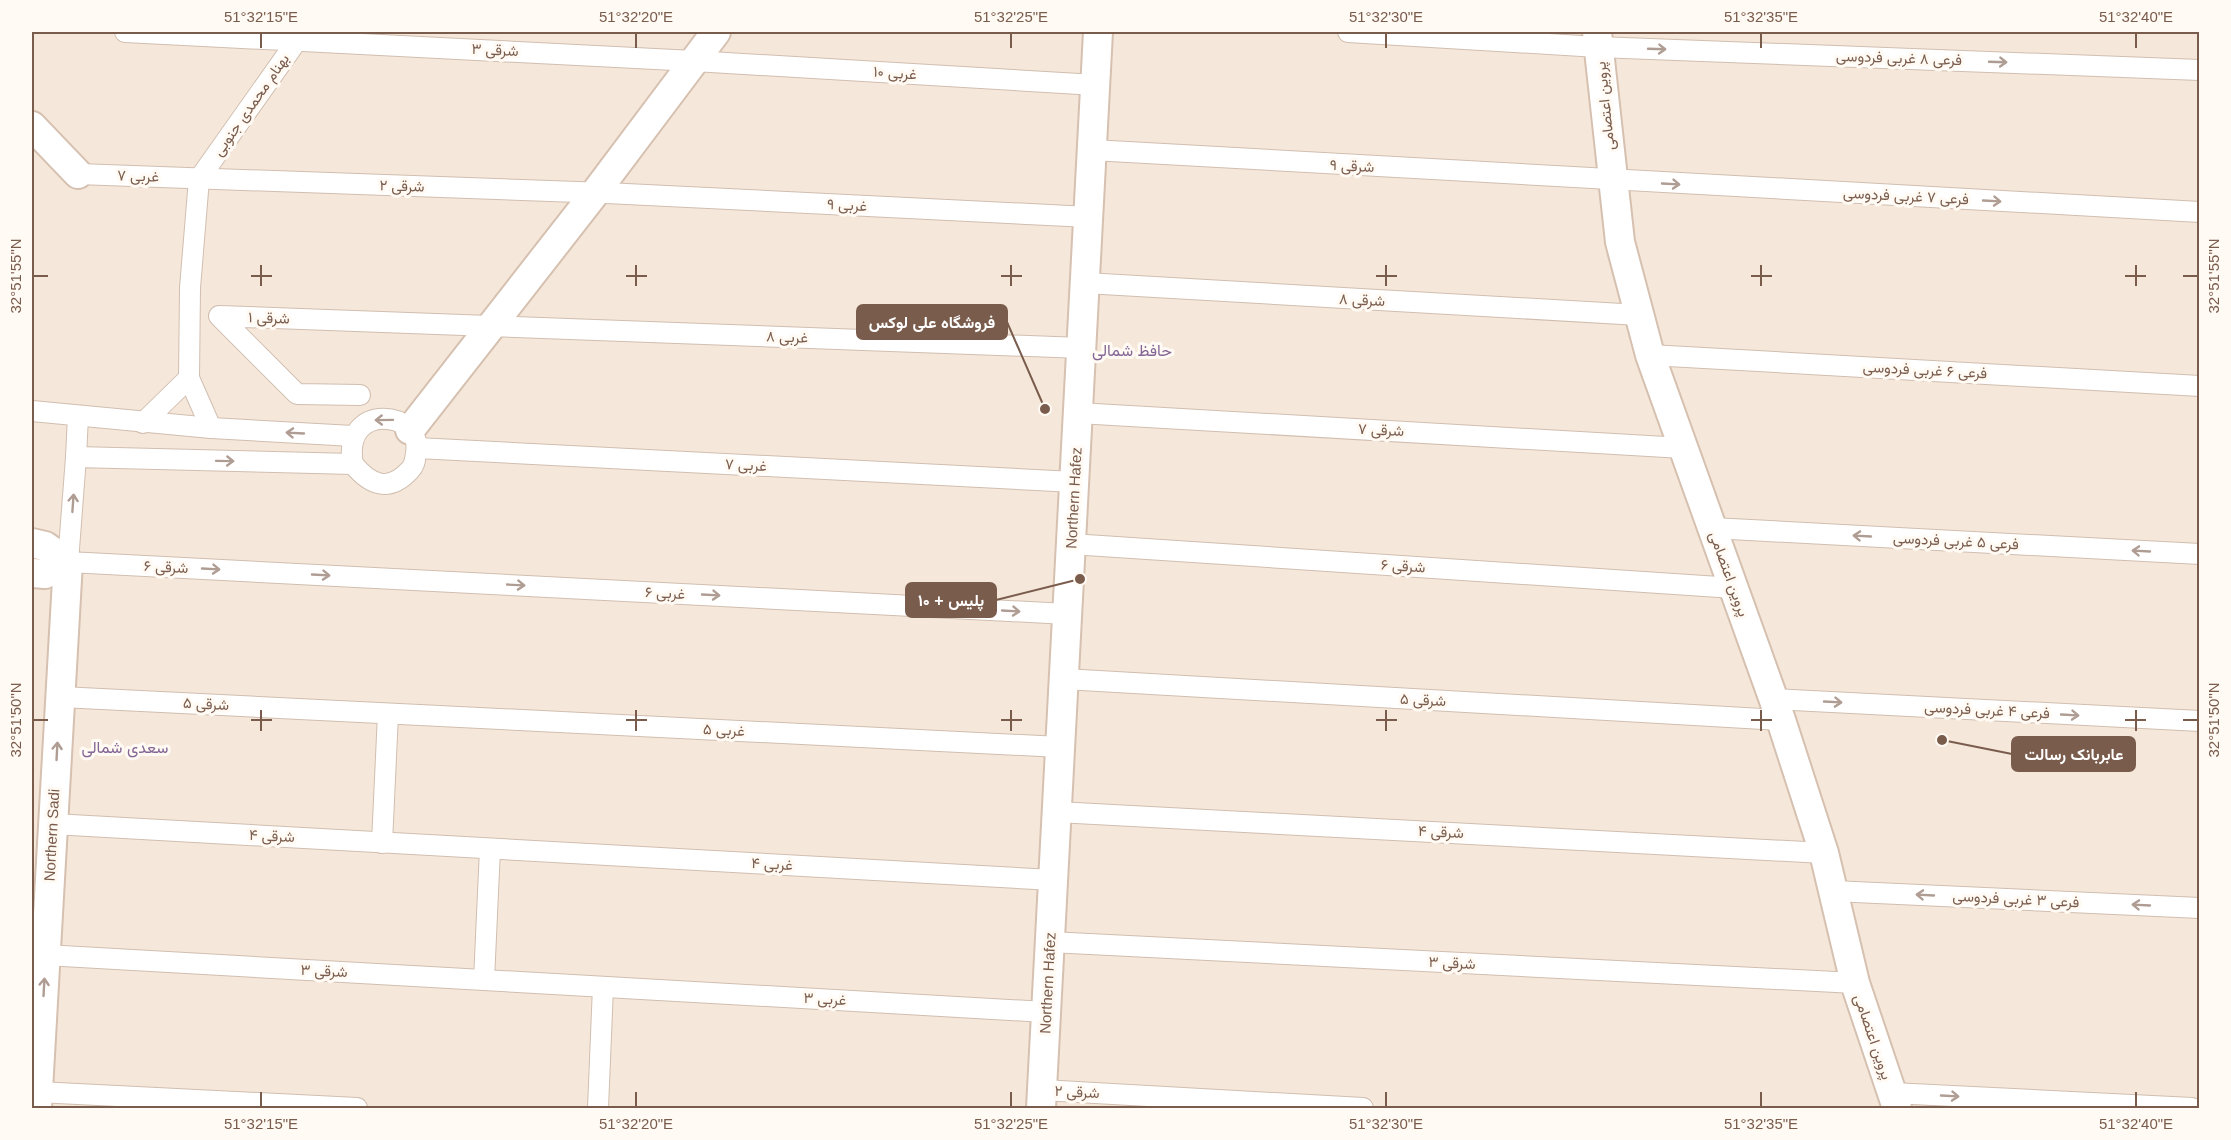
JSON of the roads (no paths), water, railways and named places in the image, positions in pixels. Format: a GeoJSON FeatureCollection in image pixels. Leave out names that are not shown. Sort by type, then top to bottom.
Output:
{"type":"FeatureCollection","features":[{"type":"Feature","properties":{"kind":"main road"},"geometry":{"type":"LineString","coordinates":[[414,439],[493,326],[601,193],[716,32]]}},
{"type":"Feature","properties":{"kind":"main road","name":"Northern Hafez"},"geometry":{"type":"LineString","coordinates":[[1042,1099],[1098,32]]}},
{"type":"Feature","properties":{"kind":"main road","name":"پروین اعتصامی"},"geometry":{"type":"LineString","coordinates":[[1598,39],[1620,242],[1650,355],[1778,710],[1824,853],[1855,983],[1894,1101]]}},
{"type":"Feature","properties":{"kind":"main road"},"geometry":{"type":"LineString","coordinates":[[32,126],[78,174]]}},
{"type":"Feature","properties":{"kind":"main road"},"geometry":{"type":"LineString","coordinates":[[32,543],[45,546],[68,562],[45,574],[32,573]]}},
{"type":"Feature","properties":{"kind":"main road","name":"Northern Sadi"},"geometry":{"type":"LineString","coordinates":[[37,1100],[45,956],[41,853],[53,824],[68,562]]}},
{"type":"Feature","properties":{"kind":"street"},"geometry":{"type":"LineString","coordinates":[[125,32],[300,36]]}},
{"type":"Feature","properties":{"kind":"street","name":"فرعی ۸ غربی فردوسی"},"geometry":{"type":"LineString","coordinates":[[1348,32],[1598,39],[2199,70]]}},
{"type":"Feature","properties":{"kind":"street","name":"۳ شرقی"},"geometry":{"type":"LineString","coordinates":[[300,36],[694,60]]}},
{"type":"Feature","properties":{"kind":"street","name":"بهنام محمدی جنوبی"},"geometry":{"type":"LineString","coordinates":[[199,178],[300,36]]}},
{"type":"Feature","properties":{"kind":"street","name":"۱۰ غربی"},"geometry":{"type":"LineString","coordinates":[[694,60],[1095,85]]}},
{"type":"Feature","properties":{"kind":"street","name":"شرقی ۹"},"geometry":{"type":"LineString","coordinates":[[1092,150],[1613,180]]}},
{"type":"Feature","properties":{"kind":"street","name":"۷ غربی"},"geometry":{"type":"LineString","coordinates":[[78,174],[199,178]]}},
{"type":"Feature","properties":{"kind":"street"},"geometry":{"type":"LineString","coordinates":[[199,178],[190,288],[189,378],[212,428]]}},
{"type":"Feature","properties":{"kind":"street","name":"۲ شرقی"},"geometry":{"type":"LineString","coordinates":[[199,178],[601,193]]}},
{"type":"Feature","properties":{"kind":"street","name":"فرعی ۷ غربی فردوسی"},"geometry":{"type":"LineString","coordinates":[[1613,180],[2199,212]]}},
{"type":"Feature","properties":{"kind":"street","name":"۹ غربی"},"geometry":{"type":"LineString","coordinates":[[601,193],[1089,217]]}},
{"type":"Feature","properties":{"kind":"street","name":"۸ شرقی"},"geometry":{"type":"LineString","coordinates":[[1085,283],[1640,315]]}},
{"type":"Feature","properties":{"kind":"street","name":"۱ شرقی"},"geometry":{"type":"LineString","coordinates":[[360,395],[297,394],[219,316],[493,326]]}},
{"type":"Feature","properties":{"kind":"street","name":"۸ غربی"},"geometry":{"type":"LineString","coordinates":[[493,326],[1082,348]]}},
{"type":"Feature","properties":{"kind":"street","name":"فرعی ۶ غربی فردوسی"},"geometry":{"type":"LineString","coordinates":[[1650,355],[2199,386]]}},
{"type":"Feature","properties":{"kind":"street"},"geometry":{"type":"LineString","coordinates":[[143,423],[189,378]]}},
{"type":"Feature","properties":{"kind":"street"},"geometry":{"type":"LineString","coordinates":[[32,411],[143,423],[353,436]]}},
{"type":"Feature","properties":{"kind":"street","name":"۷ شرقی"},"geometry":{"type":"LineString","coordinates":[[1078,413],[1683,448]]}},
{"type":"Feature","properties":{"kind":"street"},"geometry":{"type":"LineString","coordinates":[[68,562],[78,416]]}},
{"type":"Feature","properties":{"kind":"street"},"geometry":{"type":"LineString","coordinates":[[380,418],[397,420],[414,439],[414,466],[401,480],[383,485],[365,479],[353,464],[350,450],[353,436],[364,423],[380,418]]}},
{"type":"Feature","properties":{"kind":"street","name":"۷ غربی"},"geometry":{"type":"LineString","coordinates":[[414,439],[1074,482]]}},
{"type":"Feature","properties":{"kind":"street"},"geometry":{"type":"LineString","coordinates":[[76,458],[353,464]]}},
{"type":"Feature","properties":{"kind":"street","name":"فرعی ۵ غربی فردوسی"},"geometry":{"type":"LineString","coordinates":[[1712,528],[2199,554]]}},
{"type":"Feature","properties":{"kind":"street","name":"۶ شرقی"},"geometry":{"type":"LineString","coordinates":[[1071,544],[1734,588]]}},
{"type":"Feature","properties":{"kind":"street","name":"۶ شرقی"},"geometry":{"type":"LineString","coordinates":[[68,562],[263,572]]}},
{"type":"Feature","properties":{"kind":"street","name":"۶ غربی"},"geometry":{"type":"LineString","coordinates":[[263,572],[1067,614]]}},
{"type":"Feature","properties":{"kind":"street","name":"۵ شرقی"},"geometry":{"type":"LineString","coordinates":[[1064,679],[1778,710]]}},
{"type":"Feature","properties":{"kind":"street","name":"۵ شرقی"},"geometry":{"type":"LineString","coordinates":[[61,697],[388,714]]}},
{"type":"Feature","properties":{"kind":"street","name":"فرعی ۴ غربی فردوسی"},"geometry":{"type":"LineString","coordinates":[[1778,710],[2199,721]]}},
{"type":"Feature","properties":{"kind":"street"},"geometry":{"type":"LineString","coordinates":[[382,843],[388,714]]}},
{"type":"Feature","properties":{"kind":"street","name":"۵ غربی"},"geometry":{"type":"LineString","coordinates":[[388,714],[1060,747]]}},
{"type":"Feature","properties":{"kind":"street","name":"۴ شرقی"},"geometry":{"type":"LineString","coordinates":[[1057,812],[1824,853]]}},
{"type":"Feature","properties":{"kind":"street","name":"۴ شرقی"},"geometry":{"type":"LineString","coordinates":[[53,824],[490,849]]}},
{"type":"Feature","properties":{"kind":"street"},"geometry":{"type":"LineString","coordinates":[[484,980],[490,849]]}},
{"type":"Feature","properties":{"kind":"street","name":"۴ غربی"},"geometry":{"type":"LineString","coordinates":[[490,849],[1053,880]]}},
{"type":"Feature","properties":{"kind":"street","name":"فرعی ۳ غربی فردوسی"},"geometry":{"type":"LineString","coordinates":[[1833,891],[2199,908]]}},
{"type":"Feature","properties":{"kind":"street","name":"۳ شرقی"},"geometry":{"type":"LineString","coordinates":[[1050,942],[1855,983]]}},
{"type":"Feature","properties":{"kind":"street","name":"۳ شرقی"},"geometry":{"type":"LineString","coordinates":[[45,956],[603,987]]}},
{"type":"Feature","properties":{"kind":"street"},"geometry":{"type":"LineString","coordinates":[[598,1108],[603,987]]}},
{"type":"Feature","properties":{"kind":"street","name":"۳ غربی"},"geometry":{"type":"LineString","coordinates":[[603,987],[1046,1012]]}},
{"type":"Feature","properties":{"kind":"street","name":"۲ شرقی"},"geometry":{"type":"LineString","coordinates":[[1042,1099],[1364,1108]]}},
{"type":"Feature","properties":{"kind":"street"},"geometry":{"type":"LineString","coordinates":[[37,1100],[357,1108]]}},
{"type":"Feature","properties":{"kind":"street"},"geometry":{"type":"LineString","coordinates":[[1894,1101],[2192,1108]]}},
{"type":"Feature","properties":{"kind":"place","name":"فروشگاه علی لوکس"},"geometry":{"type":"Point","coordinates":[1045,409]}},
{"type":"Feature","properties":{"kind":"place","name":"پلیس + ۱۰"},"geometry":{"type":"Point","coordinates":[1080,579]}},
{"type":"Feature","properties":{"kind":"place","name":"عابربانک رسالت"},"geometry":{"type":"Point","coordinates":[1942,740]}},
{"type":"Feature","properties":{"kind":"district","name":"حافظ شمالی"},"geometry":{"type":"Point","coordinates":[1132,350]}},
{"type":"Feature","properties":{"kind":"district","name":"سعدی شمالی"},"geometry":{"type":"Point","coordinates":[125,747]}}]}
